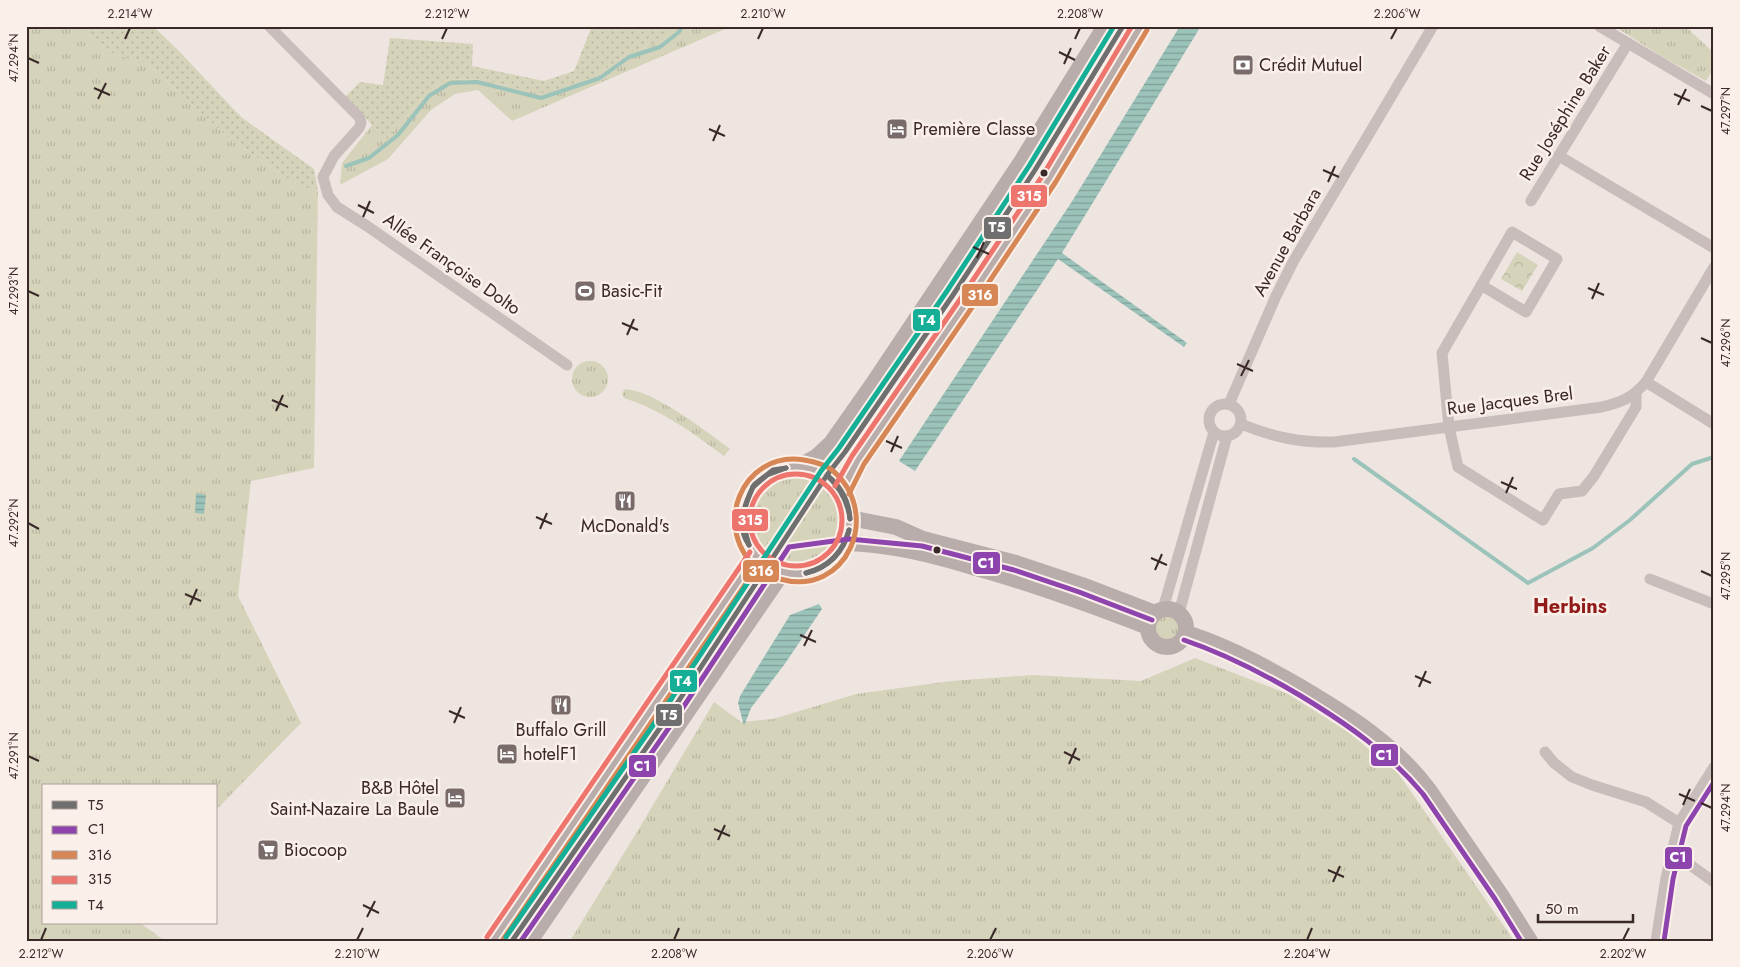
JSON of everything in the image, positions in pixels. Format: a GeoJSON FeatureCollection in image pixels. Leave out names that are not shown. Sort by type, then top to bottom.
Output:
{"type":"FeatureCollection","features":[{"type":"Feature","properties":{"kind":"main road"},"geometry":{"type":"LineString","coordinates":[[799,466],[816,457],[831,443],[874,382],[1021,162],[1105,26]]}},
{"type":"Feature","properties":{"kind":"main road"},"geometry":{"type":"LineString","coordinates":[[842,490],[858,460],[1049,179],[1141,26]]}},
{"type":"Feature","properties":{"kind":"main road"},"geometry":{"type":"LineString","coordinates":[[799,466],[814,468],[827,476],[842,490],[848,504],[849,531],[845,544],[837,556],[826,565],[812,572],[798,574],[783,572],[768,566],[756,556],[747,543],[742,527],[744,506],[748,495],[759,480],[774,470],[799,466]]}},
{"type":"Feature","properties":{"kind":"main road"},"geometry":{"type":"LineString","coordinates":[[850,518],[896,528],[923,538],[1016,563],[1082,585],[1162,616]]}},
{"type":"Feature","properties":{"kind":"main road"},"geometry":{"type":"LineString","coordinates":[[845,544],[886,546],[952,561],[1042,587],[1162,616],[1185,622],[1186,633],[1179,643],[1167,647],[1161,646],[1151,638],[1162,616]]}},
{"type":"Feature","properties":{"kind":"main road"},"geometry":{"type":"LineString","coordinates":[[493,941],[756,556]]}},
{"type":"Feature","properties":{"kind":"main road"},"geometry":{"type":"LineString","coordinates":[[530,941],[783,572]]}},
{"type":"Feature","properties":{"kind":"main road"},"geometry":{"type":"LineString","coordinates":[[1186,633],[1206,639],[1275,672],[1369,729],[1395,751],[1429,790],[1530,941]]}},
{"type":"Feature","properties":{"kind":"street","name":"Allée Françoise Dolto"},"geometry":{"type":"LineString","coordinates":[[269,26],[360,118],[359,128],[334,156],[324,177],[328,195],[337,207],[567,365]]}},
{"type":"Feature","properties":{"kind":"street","name":"Avenue Barbara"},"geometry":{"type":"LineString","coordinates":[[1229,404],[1276,296],[1293,262],[1433,26]]}},
{"type":"Feature","properties":{"kind":"street"},"geometry":{"type":"LineString","coordinates":[[1599,26],[1714,94]]}},
{"type":"Feature","properties":{"kind":"street","name":"Rue Joséphine Baker"},"geometry":{"type":"LineString","coordinates":[[1531,202],[1628,43]]}},
{"type":"Feature","properties":{"kind":"street"},"geometry":{"type":"LineString","coordinates":[[1559,156],[1714,248]]}},
{"type":"Feature","properties":{"kind":"street"},"geometry":{"type":"LineString","coordinates":[[1481,285],[1526,312],[1557,259],[1512,232],[1481,285],[1442,353],[1448,427],[1458,467],[1543,520],[1559,494],[1582,491],[1594,476],[1636,407],[1636,393]]}},
{"type":"Feature","properties":{"kind":"street","name":"Rue Jacques Brel"},"geometry":{"type":"LineString","coordinates":[[1241,424],[1286,439],[1311,443],[1334,442],[1602,407],[1622,402],[1636,393],[1646,382],[1711,281],[1714,268]]}},
{"type":"Feature","properties":{"kind":"street"},"geometry":{"type":"LineString","coordinates":[[1646,382],[1714,424]]}},
{"type":"Feature","properties":{"kind":"street"},"geometry":{"type":"LineString","coordinates":[[1229,404],[1238,409],[1242,419],[1241,424],[1236,432],[1228,436],[1220,435],[1214,432],[1209,422],[1211,412],[1219,405],[1229,404]]}},
{"type":"Feature","properties":{"kind":"street"},"geometry":{"type":"LineString","coordinates":[[1162,616],[1214,432]]}},
{"type":"Feature","properties":{"kind":"street"},"geometry":{"type":"LineString","coordinates":[[1162,616],[1228,436]]}},
{"type":"Feature","properties":{"kind":"street"},"geometry":{"type":"LineString","coordinates":[[1650,579],[1714,604]]}},
{"type":"Feature","properties":{"kind":"street"},"geometry":{"type":"LineString","coordinates":[[1545,752],[1554,763],[1572,777],[1646,802],[1679,823]]}},
{"type":"Feature","properties":{"kind":"street"},"geometry":{"type":"LineString","coordinates":[[1656,941],[1679,823],[1714,767]]}},
{"type":"Feature","properties":{"kind":"street"},"geometry":{"type":"LineString","coordinates":[[1672,852],[1714,882]]}},
{"type":"Feature","properties":{"kind":"green space"},"geometry":{"type":"Polygon","coordinates":[[[26,26],[76,26],[114,54],[146,63],[230,139],[299,186],[318,191],[314,468],[251,481],[238,596],[301,723],[218,808],[218,784],[42,784],[42,924],[141,924],[165,941],[26,941],[26,26]]]}},
{"type":"Feature","properties":{"kind":"green space"},"geometry":{"type":"Polygon","coordinates":[[[76,26],[153,26],[241,117],[314,169],[318,191],[299,186],[230,139],[146,63],[114,54],[76,26]]]}},
{"type":"Feature","properties":{"kind":"green space"},"geometry":{"type":"Polygon","coordinates":[[[592,26],[675,26],[664,40],[625,55],[597,75],[576,84],[542,93],[475,79],[445,80],[424,96],[387,139],[346,96],[360,82],[383,85],[390,38],[473,44],[472,66],[544,81],[574,71],[592,26]]]}},
{"type":"Feature","properties":{"kind":"green space"},"geometry":{"type":"Polygon","coordinates":[[[675,26],[732,26],[512,121],[478,90],[455,94],[431,110],[388,159],[340,185],[342,163],[372,125],[387,139],[424,96],[445,80],[475,79],[508,86],[597,75],[625,55],[664,40],[675,26]]]}},
{"type":"Feature","properties":{"kind":"green space"},"geometry":{"type":"Polygon","coordinates":[[[1614,26],[1685,26],[1714,53],[1714,68],[1706,81],[1661,56],[1614,26]]]}},
{"type":"Feature","properties":{"kind":"green space"},"geometry":{"type":"Polygon","coordinates":[[[1517,252],[1538,265],[1522,291],[1501,279],[1517,252]]]}},
{"type":"Feature","properties":{"kind":"green space"},"geometry":{"type":"Polygon","coordinates":[[[590,361],[597,362],[603,366],[607,372],[607,386],[603,392],[597,396],[590,397],[583,396],[577,392],[573,386],[572,379],[573,372],[577,366],[583,362],[590,361]]]}},
{"type":"Feature","properties":{"kind":"green space"},"geometry":{"type":"Polygon","coordinates":[[[625,389],[650,396],[664,404],[694,422],[730,449],[724,456],[664,416],[624,398],[622,393],[625,389]]]}},
{"type":"Feature","properties":{"kind":"green space"},"geometry":{"type":"Polygon","coordinates":[[[794,474],[811,477],[826,487],[836,502],[839,519],[836,536],[826,551],[811,561],[794,564],[777,561],[762,551],[752,536],[749,519],[752,502],[762,487],[777,477],[794,474]]]}},
{"type":"Feature","properties":{"kind":"green space"},"geometry":{"type":"Polygon","coordinates":[[[1167,616],[1176,619],[1179,628],[1176,637],[1167,640],[1158,637],[1155,628],[1158,619],[1167,616]]]}},
{"type":"Feature","properties":{"kind":"green space"},"geometry":{"type":"Polygon","coordinates":[[[1195,658],[1288,694],[1348,732],[1398,773],[1514,941],[570,941],[714,702],[741,722],[773,719],[856,694],[951,681],[1033,675],[1141,681],[1195,658]]]}},
{"type":"Feature","properties":{"kind":"water"},"geometry":{"type":"Polygon","coordinates":[[[1180,26],[1201,26],[1062,253],[1187,343],[1184,347],[1058,259],[915,471],[899,461],[1071,203],[1180,26]]]}},
{"type":"Feature","properties":{"kind":"water"},"geometry":{"type":"Polygon","coordinates":[[[196,493],[206,495],[204,514],[195,513],[196,493]]]}},
{"type":"Feature","properties":{"kind":"water"},"geometry":{"type":"Polygon","coordinates":[[[819,604],[822,609],[784,665],[751,708],[744,726],[738,703],[740,696],[790,615],[819,604]]]}},
{"type":"Feature","properties":{"kind":"waterway"},"geometry":{"type":"LineString","coordinates":[[346,166],[369,158],[398,135],[429,96],[450,83],[477,82],[541,98],[600,78],[629,57],[660,47],[679,32],[682,26]]}},
{"type":"Feature","properties":{"kind":"waterway"},"geometry":{"type":"LineString","coordinates":[[1354,459],[1528,583],[1593,548],[1630,520],[1692,464],[1714,457]]}},
{"type":"Feature","properties":{"kind":"transit line","name":"T4"},"geometry":{"type":"LineString","coordinates":[[506,937],[672,698],[821,471],[839,448],[947,291],[1029,166],[1114,26]]}},
{"type":"Feature","properties":{"kind":"transit line","name":"T5"},"geometry":{"type":"LineString","coordinates":[[512,941],[678,702],[827,475],[845,452],[953,295],[1035,170],[1123,26]]}},
{"type":"Feature","properties":{"kind":"transit line","name":"315"},"geometry":{"type":"LineString","coordinates":[[835,486],[852,456],[1043,175],[1132,26]]}},
{"type":"Feature","properties":{"kind":"transit line","name":"316"},"geometry":{"type":"LineString","coordinates":[[849,494],[864,464],[1055,183],[1147,30]]}},
{"type":"Feature","properties":{"kind":"transit line","name":"316"},"geometry":{"type":"LineString","coordinates":[[829,468],[804,460],[782,460],[764,467],[749,480],[740,496],[735,515],[736,535],[744,553],[759,570],[780,579],[803,582],[823,576],[839,564],[850,548],[856,529],[855,508],[847,488],[832,470]]}},
{"type":"Feature","properties":{"kind":"transit line","name":"T5"},"geometry":{"type":"LineString","coordinates":[[753,487],[773,470],[786,468]]}},
{"type":"Feature","properties":{"kind":"transit line","name":"T5"},"geometry":{"type":"LineString","coordinates":[[753,487],[767,475],[786,468]]}},
{"type":"Feature","properties":{"kind":"transit line","name":"315"},"geometry":{"type":"LineString","coordinates":[[796,474],[813,478],[828,488],[838,503],[842,520],[838,537],[828,552],[813,562],[796,566],[779,562],[764,552],[754,537],[750,520],[754,503],[764,488],[779,478],[796,474]]}},
{"type":"Feature","properties":{"kind":"transit line","name":"T5"},"geometry":{"type":"LineString","coordinates":[[828,476],[844,495],[850,519]]}},
{"type":"Feature","properties":{"kind":"transit line","name":"T5"},"geometry":{"type":"LineString","coordinates":[[828,476],[843,495],[850,519]]}},
{"type":"Feature","properties":{"kind":"transit line","name":"T5"},"geometry":{"type":"LineString","coordinates":[[749,545],[745,538],[742,523],[744,509],[753,487]]}},
{"type":"Feature","properties":{"kind":"transit line","name":"T5"},"geometry":{"type":"LineString","coordinates":[[749,545],[744,516],[753,487]]}},
{"type":"Feature","properties":{"kind":"transit line","name":"T5"},"geometry":{"type":"LineString","coordinates":[[806,573],[822,567],[834,558],[843,545],[849,530]]}},
{"type":"Feature","properties":{"kind":"transit line","name":"T5"},"geometry":{"type":"LineString","coordinates":[[806,573],[814,571],[834,558],[847,538],[849,530]]}},
{"type":"Feature","properties":{"kind":"transit line","name":"C1"},"geometry":{"type":"LineString","coordinates":[[521,941],[684,706],[789,547],[849,539],[922,546],[1014,570],[1152,620]]}},
{"type":"Feature","properties":{"kind":"transit line","name":"315"},"geometry":{"type":"LineString","coordinates":[[487,937],[750,552]]}},
{"type":"Feature","properties":{"kind":"transit line","name":"316"},"geometry":{"type":"LineString","coordinates":[[502,941],[762,560]]}},
{"type":"Feature","properties":{"kind":"transit line","name":"C1"},"geometry":{"type":"LineString","coordinates":[[1184,640],[1259,672],[1335,717],[1382,752],[1423,794],[1495,899],[1521,941]]}},
{"type":"Feature","properties":{"kind":"transit line","name":"C1"},"geometry":{"type":"LineString","coordinates":[[1664,941],[1673,879],[1686,826],[1714,782]]}},
{"type":"Feature","properties":{"kind":"place","name":"Crédit Mutuel"},"geometry":{"type":"Point","coordinates":[1243,65]}},
{"type":"Feature","properties":{"kind":"place","name":"Première Classe"},"geometry":{"type":"Point","coordinates":[897,129]}},
{"type":"Feature","properties":{"kind":"place","name":"Basic-Fit"},"geometry":{"type":"Point","coordinates":[585,291]}},
{"type":"Feature","properties":{"kind":"place","name":"McDonald's"},"geometry":{"type":"Point","coordinates":[625,501]}},
{"type":"Feature","properties":{"kind":"place","name":"Buffalo Grill"},"geometry":{"type":"Point","coordinates":[561,705]}},
{"type":"Feature","properties":{"kind":"place","name":"hotelF1"},"geometry":{"type":"Point","coordinates":[507,754]}},
{"type":"Feature","properties":{"kind":"place","name":"B&B Hôtel Saint-Nazaire La Baule"},"geometry":{"type":"Point","coordinates":[455,798]}},
{"type":"Feature","properties":{"kind":"place","name":"Biocoop"},"geometry":{"type":"Point","coordinates":[268,850]}},
{"type":"Feature","properties":{"kind":"district","name":"Herbins"},"geometry":{"type":"Point","coordinates":[1570,606]}}]}
